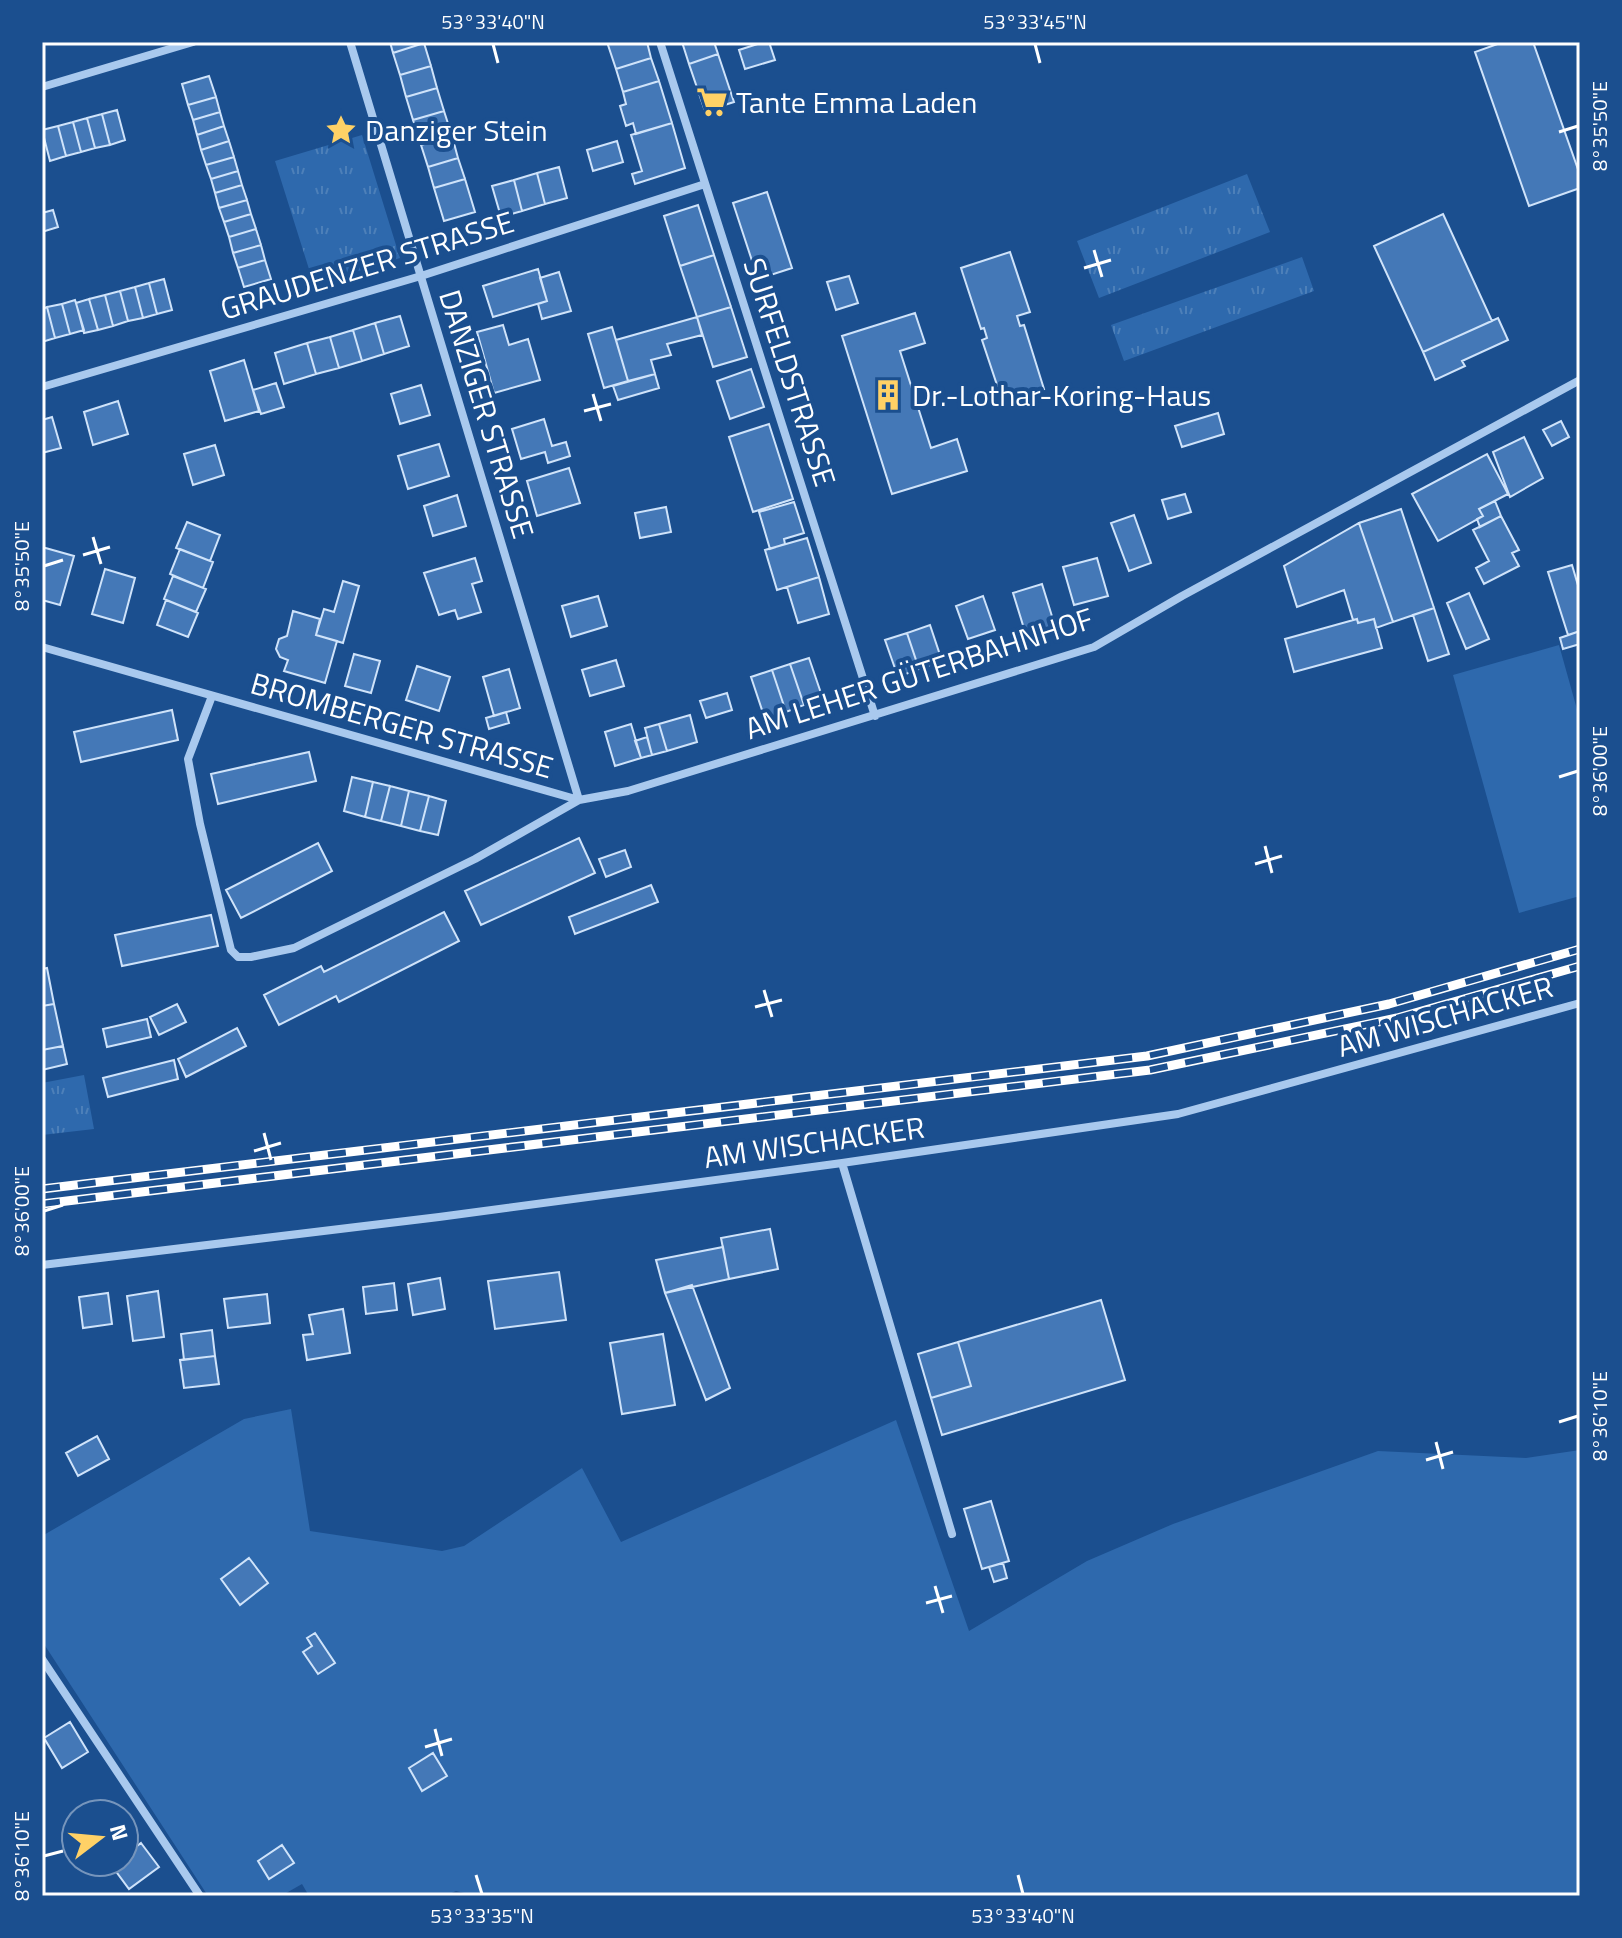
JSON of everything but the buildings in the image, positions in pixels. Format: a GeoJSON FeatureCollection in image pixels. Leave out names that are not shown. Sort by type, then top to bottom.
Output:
{"type":"FeatureCollection","features":[{"type":"Feature","properties":{"kind":"street"},"geometry":{"type":"LineString","coordinates":[[42,87],[193,42]]}},
{"type":"Feature","properties":{"kind":"street","name":"DANZIGER STRASSE"},"geometry":{"type":"LineString","coordinates":[[350,42],[579,800]]}},
{"type":"Feature","properties":{"kind":"street","name":"SURFELDSTRASSE"},"geometry":{"type":"LineString","coordinates":[[660,42],[875,716]]}},
{"type":"Feature","properties":{"kind":"street","name":"GRAUDENZER STRASSE"},"geometry":{"type":"LineString","coordinates":[[42,387],[421,276],[705,184]]}},
{"type":"Feature","properties":{"kind":"street","name":"AM LEHER GÜTERBAHNHOF"},"geometry":{"type":"LineString","coordinates":[[251,957],[294,948],[475,859],[579,800],[628,791],[1094,647],[1580,380]]}},
{"type":"Feature","properties":{"kind":"street","name":"BROMBERGER STRASSE"},"geometry":{"type":"LineString","coordinates":[[42,647],[579,800]]}},
{"type":"Feature","properties":{"kind":"street","name":"BROMBERGER STRASSE"},"geometry":{"type":"LineString","coordinates":[[212,696],[188,759],[200,824],[231,950],[238,957],[251,957]]}},
{"type":"Feature","properties":{"kind":"street","name":"AM WISCHACKER"},"geometry":{"type":"LineString","coordinates":[[42,1265],[439,1217],[1178,1114],[1580,1003]]}},
{"type":"Feature","properties":{"kind":"street"},"geometry":{"type":"LineString","coordinates":[[842,1163],[952,1534]]}},
{"type":"Feature","properties":{"kind":"street"},"geometry":{"type":"LineString","coordinates":[[42,1659],[200,1896]]}},
{"type":"Feature","properties":{"kind":"green space"},"geometry":{"type":"Polygon","coordinates":[[[362,135],[400,258],[314,285],[275,161],[362,135]]]}},
{"type":"Feature","properties":{"kind":"green space"},"geometry":{"type":"Polygon","coordinates":[[[1247,174],[1270,232],[1099,298],[1077,241],[1247,174]]]}},
{"type":"Feature","properties":{"kind":"green space"},"geometry":{"type":"Polygon","coordinates":[[[1302,257],[1314,291],[1124,361],[1111,325],[1302,257]]]}},
{"type":"Feature","properties":{"kind":"green space"},"geometry":{"type":"Polygon","coordinates":[[[1559,645],[1580,720],[1580,896],[1519,913],[1453,675],[1559,645]]]}},
{"type":"Feature","properties":{"kind":"green space"},"geometry":{"type":"Polygon","coordinates":[[[84,1075],[94,1129],[42,1135],[42,1083],[84,1075]]]}},
{"type":"Feature","properties":{"kind":"green space"},"geometry":{"type":"Polygon","coordinates":[[[291,1409],[310,1531],[442,1551],[464,1546],[582,1468],[621,1542],[896,1420],[969,1631],[1087,1561],[1173,1524],[1378,1451],[1526,1458],[1580,1450],[1580,1896],[476,1896],[456,1891],[445,1896],[309,1896],[302,1884],[281,1896],[208,1896],[42,1641],[42,1536],[244,1419],[291,1409]]]}},
{"type":"Feature","properties":{"kind":"railway"},"geometry":{"type":"LineString","coordinates":[[42,1189],[1147,1056],[1389,1004],[1580,949]]}},
{"type":"Feature","properties":{"kind":"railway"},"geometry":{"type":"LineString","coordinates":[[42,1204],[1150,1070],[1397,1018],[1580,966]]}},
{"type":"Feature","properties":{"kind":"place","name":"Tante Emma Laden"},"geometry":{"type":"Point","coordinates":[712,102]}},
{"type":"Feature","properties":{"kind":"place","name":"Danziger Stein"},"geometry":{"type":"Point","coordinates":[341,130]}},
{"type":"Feature","properties":{"kind":"place","name":"Dr.-Lothar-Koring-Haus"},"geometry":{"type":"Point","coordinates":[888,395]}}]}
